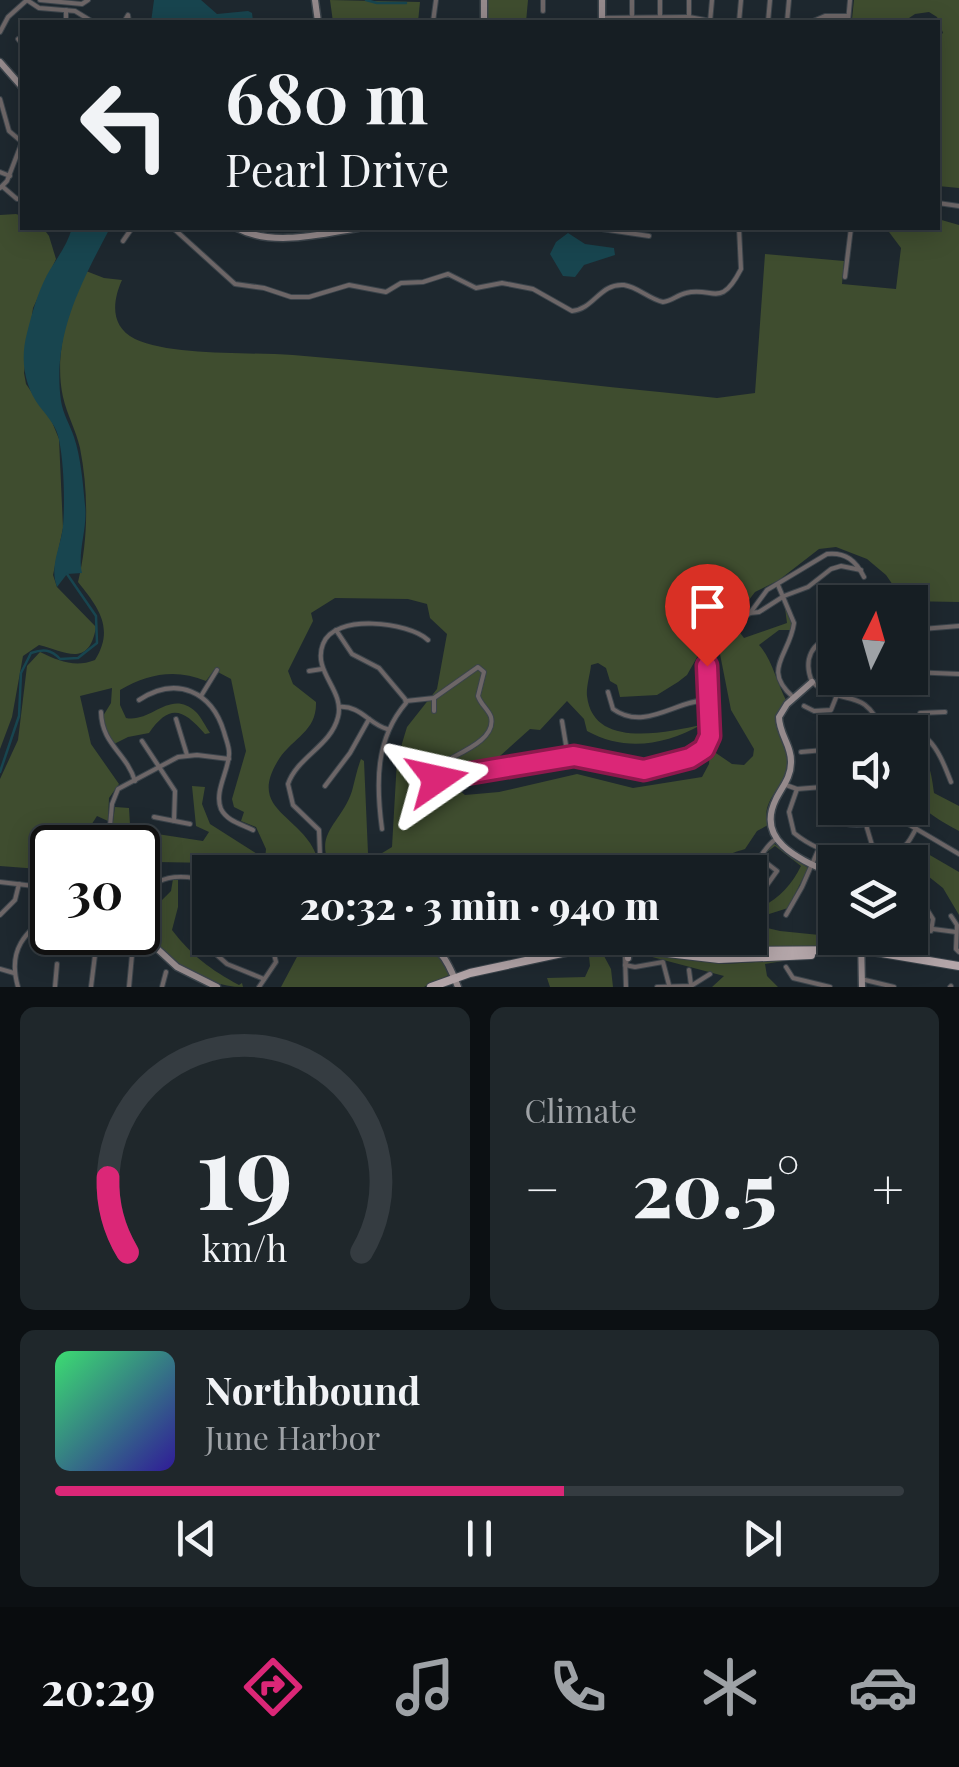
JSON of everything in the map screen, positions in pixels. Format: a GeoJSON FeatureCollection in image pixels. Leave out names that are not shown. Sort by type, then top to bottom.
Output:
{"type":"FeatureCollection","features":[{"type":"Feature","properties":{"kind":"main road"},"geometry":{"type":"LineString","coordinates":[[767,951],[818,952]]}},
{"type":"Feature","properties":{"kind":"main road"},"geometry":{"type":"LineString","coordinates":[[431,987],[556,955]]}},
{"type":"Feature","properties":{"kind":"main road"},"geometry":{"type":"LineString","coordinates":[[878,955],[959,968]]}},
{"type":"Feature","properties":{"kind":"main road"},"geometry":{"type":"LineString","coordinates":[[442,987],[456,982]]}},
{"type":"Feature","properties":{"kind":"street"},"geometry":{"type":"LineString","coordinates":[[0,32],[8,17],[27,0],[39,8],[66,10],[89,20]]}},
{"type":"Feature","properties":{"kind":"street"},"geometry":{"type":"LineString","coordinates":[[40,0],[82,4],[88,0]]}},
{"type":"Feature","properties":{"kind":"street"},"geometry":{"type":"LineString","coordinates":[[543,0],[543,11]]}},
{"type":"Feature","properties":{"kind":"street"},"geometry":{"type":"LineString","coordinates":[[602,0],[602,20],[689,16],[704,20]]}},
{"type":"Feature","properties":{"kind":"street"},"geometry":{"type":"LineString","coordinates":[[632,0],[632,18]]}},
{"type":"Feature","properties":{"kind":"street"},"geometry":{"type":"LineString","coordinates":[[660,0],[660,17]]}},
{"type":"Feature","properties":{"kind":"street"},"geometry":{"type":"LineString","coordinates":[[689,0],[689,16]]}},
{"type":"Feature","properties":{"kind":"street"},"geometry":{"type":"LineString","coordinates":[[816,20],[825,16],[848,19],[850,0]]}},
{"type":"Feature","properties":{"kind":"street"},"geometry":{"type":"LineString","coordinates":[[66,10],[66,20]]}},
{"type":"Feature","properties":{"kind":"street"},"geometry":{"type":"LineString","coordinates":[[0,62],[20,85]]}},
{"type":"Feature","properties":{"kind":"street"},"geometry":{"type":"LineString","coordinates":[[0,99],[9,131],[20,140]]}},
{"type":"Feature","properties":{"kind":"street"},"geometry":{"type":"LineString","coordinates":[[1,187],[10,176],[20,147]]}},
{"type":"Feature","properties":{"kind":"street"},"geometry":{"type":"LineString","coordinates":[[14,162],[20,165]]}},
{"type":"Feature","properties":{"kind":"street"},"geometry":{"type":"LineString","coordinates":[[0,172],[10,176]]}},
{"type":"Feature","properties":{"kind":"street"},"geometry":{"type":"LineString","coordinates":[[123,242],[131,230]]}},
{"type":"Feature","properties":{"kind":"street"},"geometry":{"type":"LineString","coordinates":[[175,230],[226,278],[291,298],[349,285],[386,292],[401,283],[423,282],[448,274],[476,288],[502,282],[533,289],[572,311],[587,308],[599,294],[615,286],[626,286],[663,302],[692,292],[720,294],[741,268],[737,230]]}},
{"type":"Feature","properties":{"kind":"street"},"geometry":{"type":"LineString","coordinates":[[242,230],[300,238],[346,230]]}},
{"type":"Feature","properties":{"kind":"street"},"geometry":{"type":"LineString","coordinates":[[629,230],[650,236]]}},
{"type":"Feature","properties":{"kind":"street"},"geometry":{"type":"LineString","coordinates":[[845,277],[851,230]]}},
{"type":"Feature","properties":{"kind":"street"},"geometry":{"type":"LineString","coordinates":[[382,829],[378,772],[388,729],[406,702],[434,698],[465,674],[478,667],[484,670],[478,696],[490,716],[490,726],[474,747],[438,766],[436,776],[440,783],[454,776],[568,756],[590,757],[644,770],[690,758],[709,740],[706,676],[710,658],[728,628],[750,613],[759,597],[819,558],[831,554],[850,558],[862,573],[837,566],[808,586],[750,613]]}},
{"type":"Feature","properties":{"kind":"street"},"geometry":{"type":"LineString","coordinates":[[778,585],[792,612],[794,628],[777,671],[781,685],[794,698]]}},
{"type":"Feature","properties":{"kind":"street"},"geometry":{"type":"LineString","coordinates":[[320,855],[319,830],[293,805],[288,784],[298,766],[331,732],[339,707],[322,669],[321,647],[325,638],[354,625],[383,625],[410,630],[428,640]]}},
{"type":"Feature","properties":{"kind":"street"},"geometry":{"type":"LineString","coordinates":[[928,629],[959,626]]}},
{"type":"Feature","properties":{"kind":"street"},"geometry":{"type":"LineString","coordinates":[[336,630],[352,654],[379,668],[406,702]]}},
{"type":"Feature","properties":{"kind":"street"},"geometry":{"type":"LineString","coordinates":[[818,643],[807,666],[812,682],[818,685]]}},
{"type":"Feature","properties":{"kind":"street"},"geometry":{"type":"LineString","coordinates":[[309,671],[322,669]]}},
{"type":"Feature","properties":{"kind":"street"},"geometry":{"type":"LineString","coordinates":[[201,696],[217,670]]}},
{"type":"Feature","properties":{"kind":"street"},"geometry":{"type":"LineString","coordinates":[[928,673],[959,674]]}},
{"type":"Feature","properties":{"kind":"street"},"geometry":{"type":"LineString","coordinates":[[812,682],[779,718],[792,764],[771,818],[781,847],[818,867]]}},
{"type":"Feature","properties":{"kind":"street"},"geometry":{"type":"LineString","coordinates":[[139,700],[178,688],[201,696],[219,716],[229,749],[219,794],[221,810],[232,821],[253,830]]}},
{"type":"Feature","properties":{"kind":"street"},"geometry":{"type":"LineString","coordinates":[[608,692],[613,709],[627,716],[663,714],[693,701],[708,700]]}},
{"type":"Feature","properties":{"kind":"street"},"geometry":{"type":"LineString","coordinates":[[804,706],[831,710],[837,695],[862,700],[874,715]]}},
{"type":"Feature","properties":{"kind":"street"},"geometry":{"type":"LineString","coordinates":[[434,698],[434,711]]}},
{"type":"Feature","properties":{"kind":"street"},"geometry":{"type":"LineString","coordinates":[[339,707],[355,708],[388,729]]}},
{"type":"Feature","properties":{"kind":"street"},"geometry":{"type":"LineString","coordinates":[[100,712],[106,740],[126,762],[135,781]]}},
{"type":"Feature","properties":{"kind":"street"},"geometry":{"type":"LineString","coordinates":[[920,715],[945,712]]}},
{"type":"Feature","properties":{"kind":"street"},"geometry":{"type":"LineString","coordinates":[[176,719],[187,755]]}},
{"type":"Feature","properties":{"kind":"street"},"geometry":{"type":"LineString","coordinates":[[326,786],[368,719]]}},
{"type":"Feature","properties":{"kind":"street"},"geometry":{"type":"LineString","coordinates":[[562,721],[568,756]]}},
{"type":"Feature","properties":{"kind":"street"},"geometry":{"type":"LineString","coordinates":[[142,741],[175,790],[174,821]]}},
{"type":"Feature","properties":{"kind":"street"},"geometry":{"type":"LineString","coordinates":[[928,742],[937,748],[948,767],[951,782]]}},
{"type":"Feature","properties":{"kind":"street"},"geometry":{"type":"LineString","coordinates":[[801,752],[818,750]]}},
{"type":"Feature","properties":{"kind":"street"},"geometry":{"type":"LineString","coordinates":[[110,825],[118,789],[187,755],[228,759]]}},
{"type":"Feature","properties":{"kind":"street"},"geometry":{"type":"LineString","coordinates":[[785,785],[797,789],[818,787]]}},
{"type":"Feature","properties":{"kind":"street"},"geometry":{"type":"LineString","coordinates":[[786,915],[818,848],[800,838],[790,825],[788,812],[797,789]]}},
{"type":"Feature","properties":{"kind":"street"},"geometry":{"type":"LineString","coordinates":[[154,817],[190,824]]}},
{"type":"Feature","properties":{"kind":"street"},"geometry":{"type":"LineString","coordinates":[[912,825],[959,854]]}},
{"type":"Feature","properties":{"kind":"street"},"geometry":{"type":"LineString","coordinates":[[905,845],[916,828]]}},
{"type":"Feature","properties":{"kind":"street"},"geometry":{"type":"LineString","coordinates":[[763,855],[776,839]]}},
{"type":"Feature","properties":{"kind":"street"},"geometry":{"type":"LineString","coordinates":[[767,864],[777,872],[767,885]]}},
{"type":"Feature","properties":{"kind":"street"},"geometry":{"type":"LineString","coordinates":[[160,881],[192,878]]}},
{"type":"Feature","properties":{"kind":"street"},"geometry":{"type":"LineString","coordinates":[[0,882],[30,885]]}},
{"type":"Feature","properties":{"kind":"street"},"geometry":{"type":"LineString","coordinates":[[0,915],[16,900],[19,884]]}},
{"type":"Feature","properties":{"kind":"street"},"geometry":{"type":"LineString","coordinates":[[928,911],[933,918],[931,931]]}},
{"type":"Feature","properties":{"kind":"street"},"geometry":{"type":"LineString","coordinates":[[951,916],[959,952]]}},
{"type":"Feature","properties":{"kind":"street"},"geometry":{"type":"LineString","coordinates":[[18,987],[14,973],[22,937],[30,930]]}},
{"type":"Feature","properties":{"kind":"street"},"geometry":{"type":"LineString","coordinates":[[928,930],[956,932]]}},
{"type":"Feature","properties":{"kind":"street"},"geometry":{"type":"LineString","coordinates":[[160,951],[177,967],[217,987]]}},
{"type":"Feature","properties":{"kind":"street"},"geometry":{"type":"LineString","coordinates":[[91,987],[97,955]]}},
{"type":"Feature","properties":{"kind":"street"},"geometry":{"type":"LineString","coordinates":[[129,987],[133,955]]}},
{"type":"Feature","properties":{"kind":"street"},"geometry":{"type":"LineString","coordinates":[[217,955],[227,964],[264,979]]}},
{"type":"Feature","properties":{"kind":"street"},"geometry":{"type":"LineString","coordinates":[[259,987],[276,962],[274,955]]}},
{"type":"Feature","properties":{"kind":"street"},"geometry":{"type":"LineString","coordinates":[[443,955],[456,982]]}},
{"type":"Feature","properties":{"kind":"street"},"geometry":{"type":"LineString","coordinates":[[626,987],[628,955]]}},
{"type":"Feature","properties":{"kind":"street"},"geometry":{"type":"LineString","coordinates":[[630,955],[634,967],[663,962],[669,986]]}},
{"type":"Feature","properties":{"kind":"street"},"geometry":{"type":"LineString","coordinates":[[859,955],[860,984],[894,987]]}},
{"type":"Feature","properties":{"kind":"street"},"geometry":{"type":"LineString","coordinates":[[55,987],[57,964]]}},
{"type":"Feature","properties":{"kind":"street"},"geometry":{"type":"LineString","coordinates":[[786,968],[793,978],[830,987]]}},
{"type":"Feature","properties":{"kind":"street"},"geometry":{"type":"LineString","coordinates":[[0,969],[14,973]]}},
{"type":"Feature","properties":{"kind":"street"},"geometry":{"type":"LineString","coordinates":[[688,970],[691,986]]}},
{"type":"Feature","properties":{"kind":"street"},"geometry":{"type":"LineString","coordinates":[[162,987],[166,972]]}},
{"type":"Feature","properties":{"kind":"street"},"geometry":{"type":"LineString","coordinates":[[657,987],[691,986],[710,974]]}},
{"type":"Feature","properties":{"kind":"green space"},"geometry":{"type":"Polygon","coordinates":[[[330,0],[420,2],[418,20],[333,20],[330,0]]]}},
{"type":"Feature","properties":{"kind":"green space"},"geometry":{"type":"Polygon","coordinates":[[[484,0],[528,0],[526,20],[483,20],[484,0]]]}},
{"type":"Feature","properties":{"kind":"green space"},"geometry":{"type":"Polygon","coordinates":[[[854,0],[959,0],[959,188],[940,186],[943,33],[940,20],[929,12],[906,20],[852,19],[854,0]]]}},
{"type":"Feature","properties":{"kind":"green space"},"geometry":{"type":"Polygon","coordinates":[[[0,215],[20,215],[20,230],[44,230],[56,259],[33,308],[24,373],[26,384],[59,439],[63,528],[53,575],[57,587],[96,627],[93,640],[82,653],[39,645],[23,656],[12,717],[0,749],[0,215]]]}},
{"type":"Feature","properties":{"kind":"green space"},"geometry":{"type":"Polygon","coordinates":[[[940,220],[959,225],[959,602],[928,601],[928,585],[893,585],[867,559],[836,547],[819,549],[779,580],[755,592],[742,609],[709,636],[687,675],[657,695],[620,697],[606,668],[598,663],[591,665],[587,696],[592,713],[603,724],[634,733],[701,725],[659,741],[616,742],[587,731],[584,719],[567,701],[540,730],[530,729],[491,764],[455,773],[454,786],[465,795],[499,792],[577,774],[633,788],[702,777],[709,764],[710,749],[732,764],[744,765],[754,749],[731,710],[719,649],[735,626],[744,638],[787,623],[784,600],[792,630],[779,630],[759,645],[787,702],[780,725],[787,765],[767,808],[768,825],[757,831],[745,849],[728,855],[379,855],[392,847],[397,760],[407,727],[437,689],[447,634],[430,618],[427,604],[408,599],[335,598],[311,613],[313,621],[288,671],[293,684],[316,702],[315,712],[309,727],[279,759],[269,787],[276,807],[301,832],[316,855],[265,855],[256,827],[241,821],[244,812],[234,807],[232,799],[246,751],[231,679],[214,670],[206,681],[162,675],[120,690],[120,705],[126,718],[178,704],[198,714],[210,733],[205,734],[177,713],[164,717],[149,733],[114,744],[105,733],[103,716],[111,703],[112,688],[80,696],[91,744],[119,784],[109,798],[108,821],[97,816],[91,825],[30,825],[30,868],[0,866],[0,779],[18,740],[27,666],[40,652],[60,661],[95,660],[104,638],[102,618],[78,582],[85,534],[85,483],[80,448],[65,404],[60,366],[64,332],[86,271],[122,280],[115,312],[127,334],[169,348],[293,355],[717,398],[755,393],[765,254],[844,261],[842,284],[896,289],[901,248],[888,230],[940,230],[940,220]]]}},
{"type":"Feature","properties":{"kind":"green space"},"geometry":{"type":"Polygon","coordinates":[[[361,759],[364,761],[370,855],[326,855],[325,848],[330,830],[352,791],[361,759]]]}},
{"type":"Feature","properties":{"kind":"green space"},"geometry":{"type":"Polygon","coordinates":[[[928,766],[934,793],[959,806],[959,831],[928,811],[928,766]]]}},
{"type":"Feature","properties":{"kind":"green space"},"geometry":{"type":"Polygon","coordinates":[[[192,786],[205,787],[202,804],[210,824],[259,855],[192,855],[192,863],[160,862],[160,834],[203,841],[209,832],[196,826],[192,786]]]}},
{"type":"Feature","properties":{"kind":"green space"},"geometry":{"type":"Polygon","coordinates":[[[115,807],[129,808],[130,825],[112,825],[115,807]]]}},
{"type":"Feature","properties":{"kind":"green space"},"geometry":{"type":"Polygon","coordinates":[[[773,843],[808,868],[788,908],[767,915],[767,903],[792,881],[801,866],[775,846],[764,854],[773,843]]]}},
{"type":"Feature","properties":{"kind":"green space"},"geometry":{"type":"Polygon","coordinates":[[[928,854],[959,872],[959,915],[943,888],[928,876],[928,854]]]}},
{"type":"Feature","properties":{"kind":"green space"},"geometry":{"type":"Polygon","coordinates":[[[173,879],[178,880],[178,907],[172,930],[192,955],[243,987],[212,982],[160,947],[160,901],[171,891],[173,879]]]}},
{"type":"Feature","properties":{"kind":"green space"},"geometry":{"type":"Polygon","coordinates":[[[767,928],[818,935],[818,946],[767,947],[767,928]]]}},
{"type":"Feature","properties":{"kind":"green space"},"geometry":{"type":"Polygon","coordinates":[[[298,955],[439,955],[449,975],[424,987],[281,987],[298,955]]]}},
{"type":"Feature","properties":{"kind":"green space"},"geometry":{"type":"Polygon","coordinates":[[[610,955],[604,956],[611,969],[613,987],[550,987],[547,978],[585,977],[589,956],[610,955]]]}},
{"type":"Feature","properties":{"kind":"green space"},"geometry":{"type":"Polygon","coordinates":[[[645,955],[724,964],[789,960],[765,964],[767,976],[778,987],[712,987],[724,976],[645,955]]]}},
{"type":"Feature","properties":{"kind":"water"},"geometry":{"type":"Polygon","coordinates":[[[154,0],[201,0],[217,14],[248,11],[253,20],[151,20],[154,0]]]}},
{"type":"Feature","properties":{"kind":"water"},"geometry":{"type":"Polygon","coordinates":[[[71,230],[109,230],[79,290],[61,354],[61,401],[78,454],[86,514],[82,573],[67,574],[57,587],[55,564],[64,506],[61,449],[54,426],[30,390],[24,353],[40,289],[71,230]]]}},
{"type":"Feature","properties":{"kind":"water"},"geometry":{"type":"Polygon","coordinates":[[[568,233],[585,244],[614,248],[615,255],[584,265],[575,277],[563,276],[550,254],[556,242],[568,233]]]}},
{"type":"Feature","properties":{"kind":"waterway"},"geometry":{"type":"LineString","coordinates":[[366,0],[406,3]]}},
{"type":"Feature","properties":{"kind":"waterway"},"geometry":{"type":"LineString","coordinates":[[0,772],[19,716],[21,673],[31,653],[47,651],[60,659],[78,658],[97,643],[96,616],[67,574]]}},
{"type":"Feature","properties":{"kind":"route"},"geometry":{"type":"LineString","coordinates":[[437,779],[442,784],[454,776],[574,756],[644,770],[690,758],[704,749],[710,736],[707,666]]}}]}
